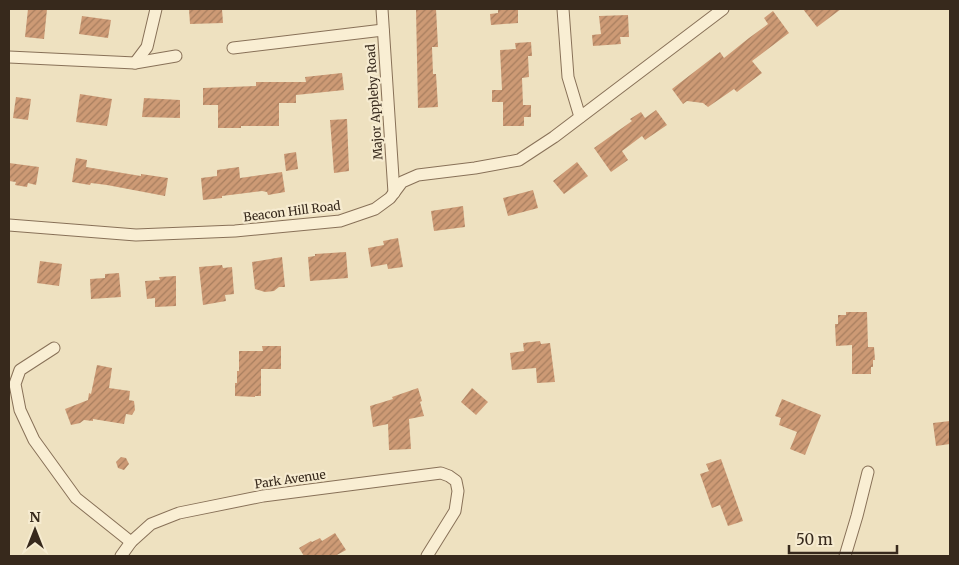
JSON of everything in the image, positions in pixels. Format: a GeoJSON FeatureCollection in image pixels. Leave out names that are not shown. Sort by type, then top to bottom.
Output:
{"type":"FeatureCollection","features":[{"type":"Feature","properties":{"kind":"street"},"geometry":{"type":"LineString","coordinates":[[135,63],[148,47],[156,9]]}},
{"type":"Feature","properties":{"kind":"street","name":"Major Appleby Road"},"geometry":{"type":"LineString","coordinates":[[382,9],[394,193]]}},
{"type":"Feature","properties":{"kind":"street"},"geometry":{"type":"LineString","coordinates":[[563,9],[568,77],[580,117]]}},
{"type":"Feature","properties":{"kind":"street","name":"Beacon Hill Road"},"geometry":{"type":"LineString","coordinates":[[9,225],[136,236],[235,231],[340,221],[375,209],[390,198],[402,182],[418,176],[519,160],[580,117],[723,9]]}},
{"type":"Feature","properties":{"kind":"street"},"geometry":{"type":"LineString","coordinates":[[233,48],[383,30]]}},
{"type":"Feature","properties":{"kind":"street"},"geometry":{"type":"LineString","coordinates":[[9,57],[135,63],[176,56]]}},
{"type":"Feature","properties":{"kind":"street"},"geometry":{"type":"LineString","coordinates":[[54,348],[20,370],[15,384],[20,410],[34,440],[76,498],[131,542]]}},
{"type":"Feature","properties":{"kind":"street"},"geometry":{"type":"LineString","coordinates":[[845,556],[868,472]]}},
{"type":"Feature","properties":{"kind":"street","name":"Park Avenue"},"geometry":{"type":"LineString","coordinates":[[121,556],[131,542],[151,524],[179,513],[263,496],[441,473],[456,481],[457,502],[455,511],[427,556]]}},
{"type":"Feature","properties":{"kind":"building"},"geometry":{"type":"Polygon","coordinates":[[[28,9],[47,9],[44,39],[25,37],[28,9]]]}},
{"type":"Feature","properties":{"kind":"building"},"geometry":{"type":"Polygon","coordinates":[[[189,9],[222,9],[223,23],[190,24],[189,9]]]}},
{"type":"Feature","properties":{"kind":"building"},"geometry":{"type":"Polygon","coordinates":[[[416,9],[436,9],[438,47],[432,47],[433,74],[436,74],[438,107],[418,108],[416,9]]]}},
{"type":"Feature","properties":{"kind":"building"},"geometry":{"type":"Polygon","coordinates":[[[498,9],[518,9],[518,23],[491,25],[490,14],[498,13],[498,9]]]}},
{"type":"Feature","properties":{"kind":"building"},"geometry":{"type":"Polygon","coordinates":[[[803,9],[841,9],[817,27],[803,9]]]}},
{"type":"Feature","properties":{"kind":"building"},"geometry":{"type":"Polygon","coordinates":[[[773,11],[789,33],[752,61],[762,73],[737,92],[734,89],[708,107],[703,103],[687,101],[683,104],[672,89],[720,52],[724,58],[768,24],[764,18],[773,11]]]}},
{"type":"Feature","properties":{"kind":"building"},"geometry":{"type":"Polygon","coordinates":[[[628,15],[629,37],[620,37],[621,44],[593,46],[592,35],[601,34],[599,16],[628,15]]]}},
{"type":"Feature","properties":{"kind":"building"},"geometry":{"type":"Polygon","coordinates":[[[82,16],[111,20],[108,38],[79,34],[82,16]]]}},
{"type":"Feature","properties":{"kind":"building"},"geometry":{"type":"Polygon","coordinates":[[[531,42],[532,56],[528,56],[529,77],[522,78],[523,105],[531,105],[531,117],[524,117],[524,126],[503,126],[503,102],[492,102],[492,90],[502,90],[500,50],[516,49],[515,43],[531,42]]]}},
{"type":"Feature","properties":{"kind":"building"},"geometry":{"type":"Polygon","coordinates":[[[342,73],[344,90],[296,95],[296,103],[279,103],[279,126],[218,128],[218,105],[203,105],[203,88],[256,86],[256,82],[306,82],[305,77],[342,73]]]}},
{"type":"Feature","properties":{"kind":"building"},"geometry":{"type":"Polygon","coordinates":[[[80,94],[112,99],[107,126],[76,122],[80,94]]]}},
{"type":"Feature","properties":{"kind":"building"},"geometry":{"type":"Polygon","coordinates":[[[16,97],[31,99],[28,120],[13,118],[16,97]]]}},
{"type":"Feature","properties":{"kind":"building"},"geometry":{"type":"Polygon","coordinates":[[[144,98],[180,100],[180,118],[142,117],[144,98]]]}},
{"type":"Feature","properties":{"kind":"building"},"geometry":{"type":"Polygon","coordinates":[[[656,110],[667,125],[645,140],[642,136],[622,151],[628,160],[611,172],[594,148],[632,121],[630,119],[641,112],[645,118],[656,110]]]}},
{"type":"Feature","properties":{"kind":"building"},"geometry":{"type":"Polygon","coordinates":[[[347,119],[349,171],[334,173],[330,120],[347,119]]]}},
{"type":"Feature","properties":{"kind":"building"},"geometry":{"type":"Polygon","coordinates":[[[296,152],[298,169],[286,171],[284,154],[296,152]]]}},
{"type":"Feature","properties":{"kind":"building"},"geometry":{"type":"Polygon","coordinates":[[[76,158],[87,160],[86,167],[141,176],[141,174],[168,178],[165,196],[107,185],[72,182],[76,158]]]}},
{"type":"Feature","properties":{"kind":"building"},"geometry":{"type":"Polygon","coordinates":[[[577,162],[588,176],[564,194],[553,181],[577,162]]]}},
{"type":"Feature","properties":{"kind":"building"},"geometry":{"type":"Polygon","coordinates":[[[9,163],[39,167],[36,185],[28,183],[27,187],[15,185],[16,182],[9,181],[9,163]]]}},
{"type":"Feature","properties":{"kind":"building"},"geometry":{"type":"Polygon","coordinates":[[[239,167],[240,178],[282,172],[285,192],[268,195],[267,192],[262,191],[203,200],[201,178],[217,176],[217,170],[239,167]]]}},
{"type":"Feature","properties":{"kind":"building"},"geometry":{"type":"Polygon","coordinates":[[[533,190],[538,208],[508,216],[503,198],[533,190]]]}},
{"type":"Feature","properties":{"kind":"building"},"geometry":{"type":"Polygon","coordinates":[[[463,206],[465,227],[434,231],[431,211],[463,206]]]}},
{"type":"Feature","properties":{"kind":"building"},"geometry":{"type":"Polygon","coordinates":[[[398,238],[403,267],[388,269],[387,264],[371,267],[368,248],[384,245],[383,241],[398,238]]]}},
{"type":"Feature","properties":{"kind":"building"},"geometry":{"type":"Polygon","coordinates":[[[346,252],[348,278],[310,281],[308,257],[315,256],[315,254],[346,252]]]}},
{"type":"Feature","properties":{"kind":"building"},"geometry":{"type":"Polygon","coordinates":[[[282,257],[285,287],[265,292],[255,289],[252,262],[282,257]]]}},
{"type":"Feature","properties":{"kind":"building"},"geometry":{"type":"Polygon","coordinates":[[[40,261],[62,264],[59,286],[37,283],[40,261]]]}},
{"type":"Feature","properties":{"kind":"building"},"geometry":{"type":"Polygon","coordinates":[[[222,265],[223,268],[232,267],[234,294],[225,295],[226,301],[203,305],[199,267],[222,265]]]}},
{"type":"Feature","properties":{"kind":"building"},"geometry":{"type":"Polygon","coordinates":[[[119,273],[121,297],[91,299],[90,279],[105,278],[105,274],[119,273]]]}},
{"type":"Feature","properties":{"kind":"building"},"geometry":{"type":"Polygon","coordinates":[[[176,276],[176,306],[155,307],[155,298],[147,299],[145,281],[160,280],[159,277],[176,276]]]}},
{"type":"Feature","properties":{"kind":"building"},"geometry":{"type":"Polygon","coordinates":[[[846,312],[867,312],[868,347],[874,347],[875,360],[873,360],[873,367],[871,367],[871,374],[852,374],[852,345],[836,346],[835,324],[838,324],[838,315],[846,315],[846,312]]]}},
{"type":"Feature","properties":{"kind":"building"},"geometry":{"type":"Polygon","coordinates":[[[540,341],[541,344],[550,343],[555,382],[537,383],[536,368],[512,370],[510,353],[524,351],[523,343],[540,341]]]}},
{"type":"Feature","properties":{"kind":"building"},"geometry":{"type":"Polygon","coordinates":[[[262,346],[281,346],[281,369],[261,369],[261,396],[235,396],[235,383],[237,383],[237,371],[239,371],[239,351],[263,351],[262,346]]]}},
{"type":"Feature","properties":{"kind":"building"},"geometry":{"type":"Polygon","coordinates":[[[97,365],[112,368],[109,388],[130,391],[129,400],[134,401],[135,410],[132,415],[126,414],[124,424],[93,419],[93,421],[84,420],[71,425],[65,409],[88,400],[97,365]]]}},
{"type":"Feature","properties":{"kind":"building"},"geometry":{"type":"Polygon","coordinates":[[[418,388],[424,416],[409,419],[411,449],[389,450],[388,424],[373,427],[370,406],[393,399],[392,397],[418,388]]]}},
{"type":"Feature","properties":{"kind":"building"},"geometry":{"type":"Polygon","coordinates":[[[472,388],[488,402],[476,415],[461,402],[472,388]]]}},
{"type":"Feature","properties":{"kind":"building"},"geometry":{"type":"Polygon","coordinates":[[[782,399],[821,415],[805,455],[790,449],[797,432],[779,425],[781,418],[775,416],[782,399]]]}},
{"type":"Feature","properties":{"kind":"building"},"geometry":{"type":"Polygon","coordinates":[[[950,421],[950,444],[936,446],[933,423],[950,421]]]}},
{"type":"Feature","properties":{"kind":"building"},"geometry":{"type":"Polygon","coordinates":[[[121,457],[126,458],[129,464],[124,470],[118,468],[116,462],[121,457]]]}},
{"type":"Feature","properties":{"kind":"building"},"geometry":{"type":"Polygon","coordinates":[[[721,459],[743,521],[728,526],[720,505],[712,508],[700,474],[709,471],[706,464],[721,459]]]}},
{"type":"Feature","properties":{"kind":"building"},"geometry":{"type":"Polygon","coordinates":[[[335,533],[346,550],[335,556],[304,556],[299,548],[320,538],[322,541],[335,533]]]}}]}
